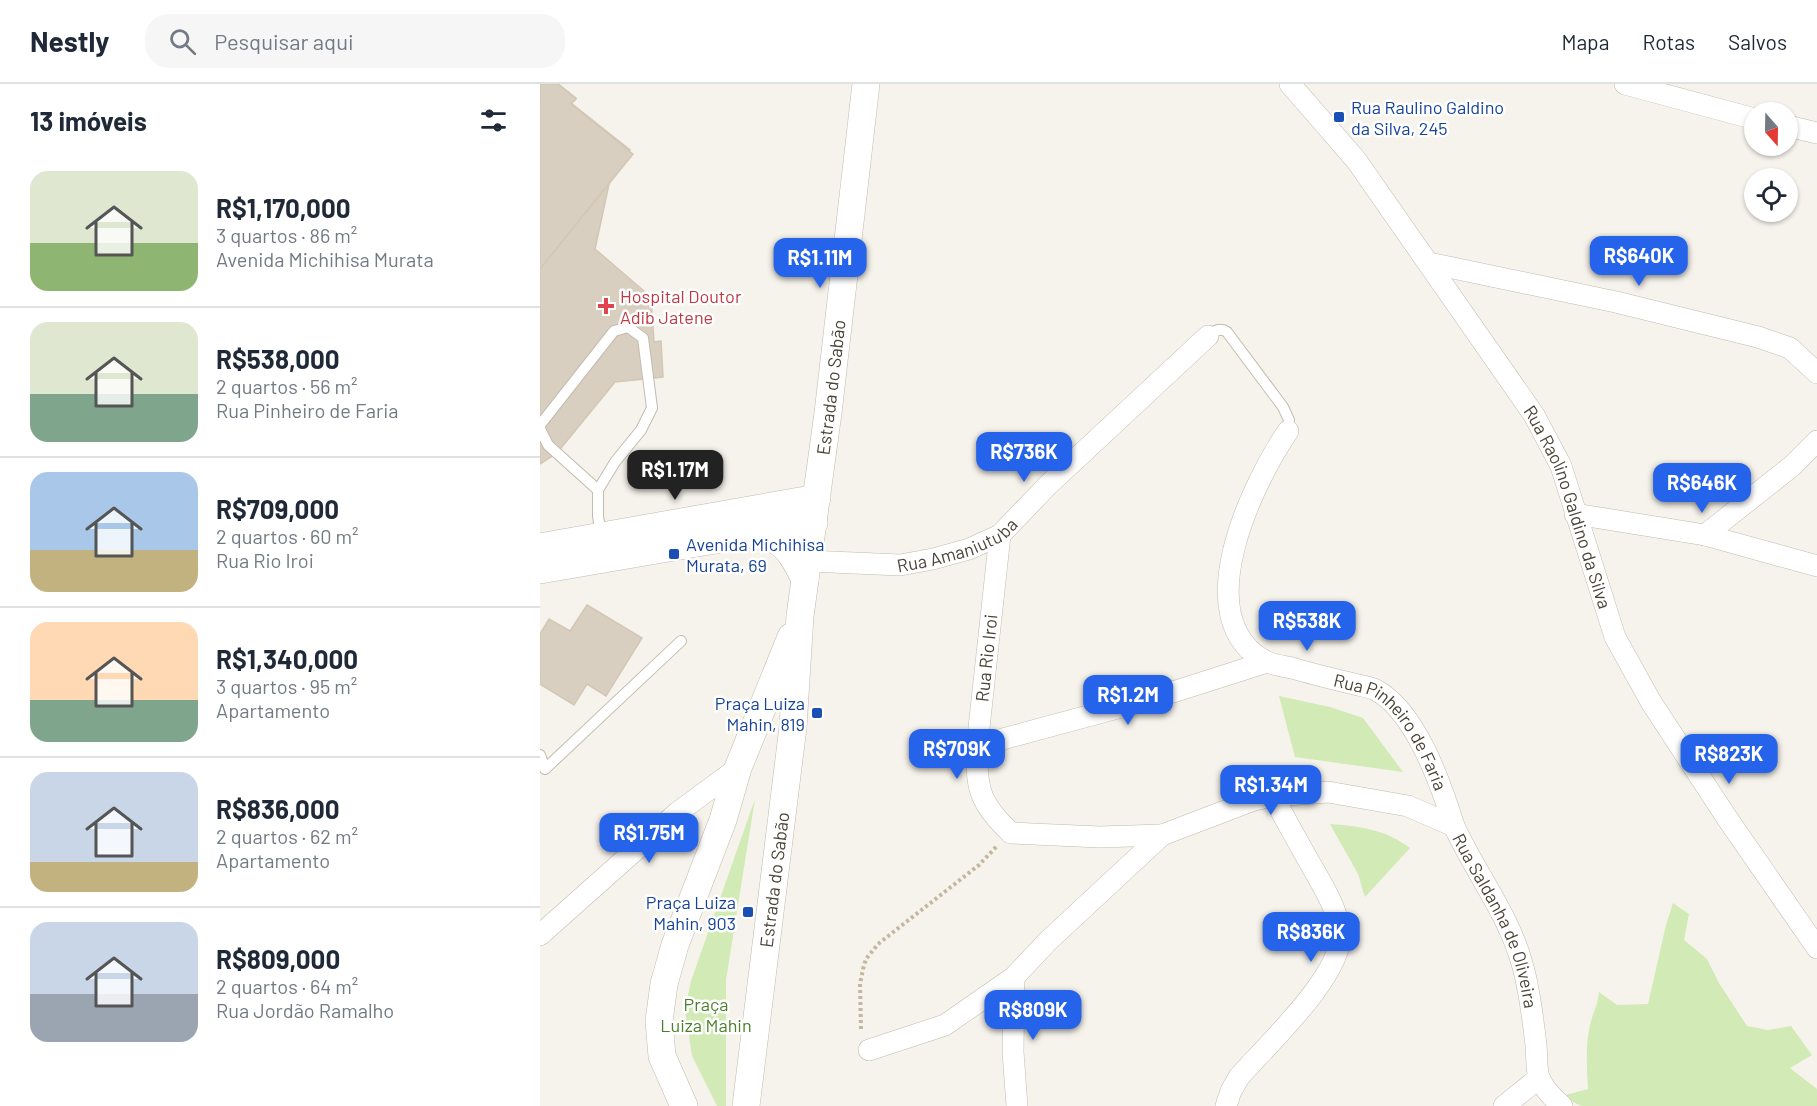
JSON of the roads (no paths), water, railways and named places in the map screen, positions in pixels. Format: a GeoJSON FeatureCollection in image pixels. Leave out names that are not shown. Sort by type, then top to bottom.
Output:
{"type":"FeatureCollection","features":[{"type":"Feature","properties":{"kind":"street","name":"Estrada do Sabão"},"geometry":{"type":"LineString","coordinates":[[746,1106],[793,727],[800,616],[816,511],[866,84]]}},
{"type":"Feature","properties":{"kind":"street","name":"Rua Raolino Galdino da Silva"},"geometry":{"type":"LineString","coordinates":[[1290,84],[1356,160],[1534,415],[1561,466],[1615,637],[1651,702],[1727,818],[1817,948]]}},
{"type":"Feature","properties":{"kind":"street"},"geometry":{"type":"LineString","coordinates":[[1625,84],[1744,115]]}},
{"type":"Feature","properties":{"kind":"street"},"geometry":{"type":"LineString","coordinates":[[1798,128],[1817,133]]}},
{"type":"Feature","properties":{"kind":"street"},"geometry":{"type":"LineString","coordinates":[[1429,263],[1616,302],[1758,337],[1790,348],[1817,373]]}},
{"type":"Feature","properties":{"kind":"street","name":"Rua Amaniutuba"},"geometry":{"type":"LineString","coordinates":[[806,571],[900,565],[933,559],[969,549],[1000,535],[1048,485],[1208,336]]}},
{"type":"Feature","properties":{"kind":"street","name":"Rua Pinheiro de Faria"},"geometry":{"type":"LineString","coordinates":[[1288,431],[1259,479],[1238,537],[1230,570],[1228,593],[1232,622],[1250,650],[1267,662],[1375,689],[1395,705],[1416,734],[1433,764],[1454,826]]}},
{"type":"Feature","properties":{"kind":"street"},"geometry":{"type":"LineString","coordinates":[[1705,535],[1792,466],[1817,441]]}},
{"type":"Feature","properties":{"kind":"street"},"geometry":{"type":"LineString","coordinates":[[540,570],[745,534],[816,511]]}},
{"type":"Feature","properties":{"kind":"street"},"geometry":{"type":"LineString","coordinates":[[540,547],[601,536],[816,511]]}},
{"type":"Feature","properties":{"kind":"street"},"geometry":{"type":"LineString","coordinates":[[1575,514],[1705,535],[1817,566]]}},
{"type":"Feature","properties":{"kind":"street"},"geometry":{"type":"LineString","coordinates":[[745,534],[772,539],[786,549],[806,571]]}},
{"type":"Feature","properties":{"kind":"street","name":"Rua Rio Iroi"},"geometry":{"type":"LineString","coordinates":[[1000,535],[977,746],[976,776],[982,797],[992,814],[1011,833],[1100,837],[1162,835]]}},
{"type":"Feature","properties":{"kind":"street","name":"Estrada do Sabão"},"geometry":{"type":"LineString","coordinates":[[684,1106],[662,1056],[659,1021],[664,984],[675,945],[723,820],[739,766],[800,616]]}},
{"type":"Feature","properties":{"kind":"street"},"geometry":{"type":"LineString","coordinates":[[977,746],[1151,699],[1267,662]]}},
{"type":"Feature","properties":{"kind":"street"},"geometry":{"type":"LineString","coordinates":[[540,935],[677,813],[754,755],[770,756],[775,759],[783,777],[785,791]]}},
{"type":"Feature","properties":{"kind":"street","name":"Rua Saldanha de Oliveira"},"geometry":{"type":"LineString","coordinates":[[869,1050],[945,1025],[1014,977],[1048,941],[1162,835],[1254,800],[1273,796],[1328,792],[1408,806],[1454,826],[1502,913],[1523,967],[1533,1015],[1539,1078]]}},
{"type":"Feature","properties":{"kind":"street"},"geometry":{"type":"LineString","coordinates":[[1226,1106],[1239,1077],[1320,986],[1336,957],[1340,943],[1337,918],[1330,898],[1273,796]]}},
{"type":"Feature","properties":{"kind":"street"},"geometry":{"type":"LineString","coordinates":[[1014,977],[1013,1053],[1017,1106]]}},
{"type":"Feature","properties":{"kind":"street"},"geometry":{"type":"LineString","coordinates":[[1504,1106],[1539,1078],[1553,1098],[1562,1106]]}},
{"type":"Feature","properties":{"kind":"lane"},"geometry":{"type":"LineString","coordinates":[[598,490],[548,445],[540,427],[614,331],[628,327],[642,338],[652,408],[641,430],[615,462],[598,490],[601,536]]}},
{"type":"Feature","properties":{"kind":"lane"},"geometry":{"type":"LineString","coordinates":[[1208,336],[1220,329],[1227,332],[1283,407],[1288,420],[1288,431]]}},
{"type":"Feature","properties":{"kind":"lane"},"geometry":{"type":"LineString","coordinates":[[542,771],[681,641]]}},
{"type":"Feature","properties":{"kind":"lane"},"geometry":{"type":"LineString","coordinates":[[540,755],[542,771]]}},
{"type":"Feature","properties":{"kind":"place","name":"Rua Raulino Galdino da Silva, 245"},"geometry":{"type":"Point","coordinates":[1339,117]}},
{"type":"Feature","properties":{"kind":"place","name":"Hospital Doutor Adib Jatene"},"geometry":{"type":"Point","coordinates":[606,306]}},
{"type":"Feature","properties":{"kind":"place","name":"Avenida Michihisa Murata, 69"},"geometry":{"type":"Point","coordinates":[674,554]}},
{"type":"Feature","properties":{"kind":"place","name":"Praça Luiza Mahin, 819"},"geometry":{"type":"Point","coordinates":[817,713]}},
{"type":"Feature","properties":{"kind":"place","name":"Praça Luiza Mahin, 903"},"geometry":{"type":"Point","coordinates":[748,912]}},
{"type":"Feature","properties":{"kind":"park label","name":"Praça Luiza Mahin"},"geometry":{"type":"Point","coordinates":[706,1014]}}]}
